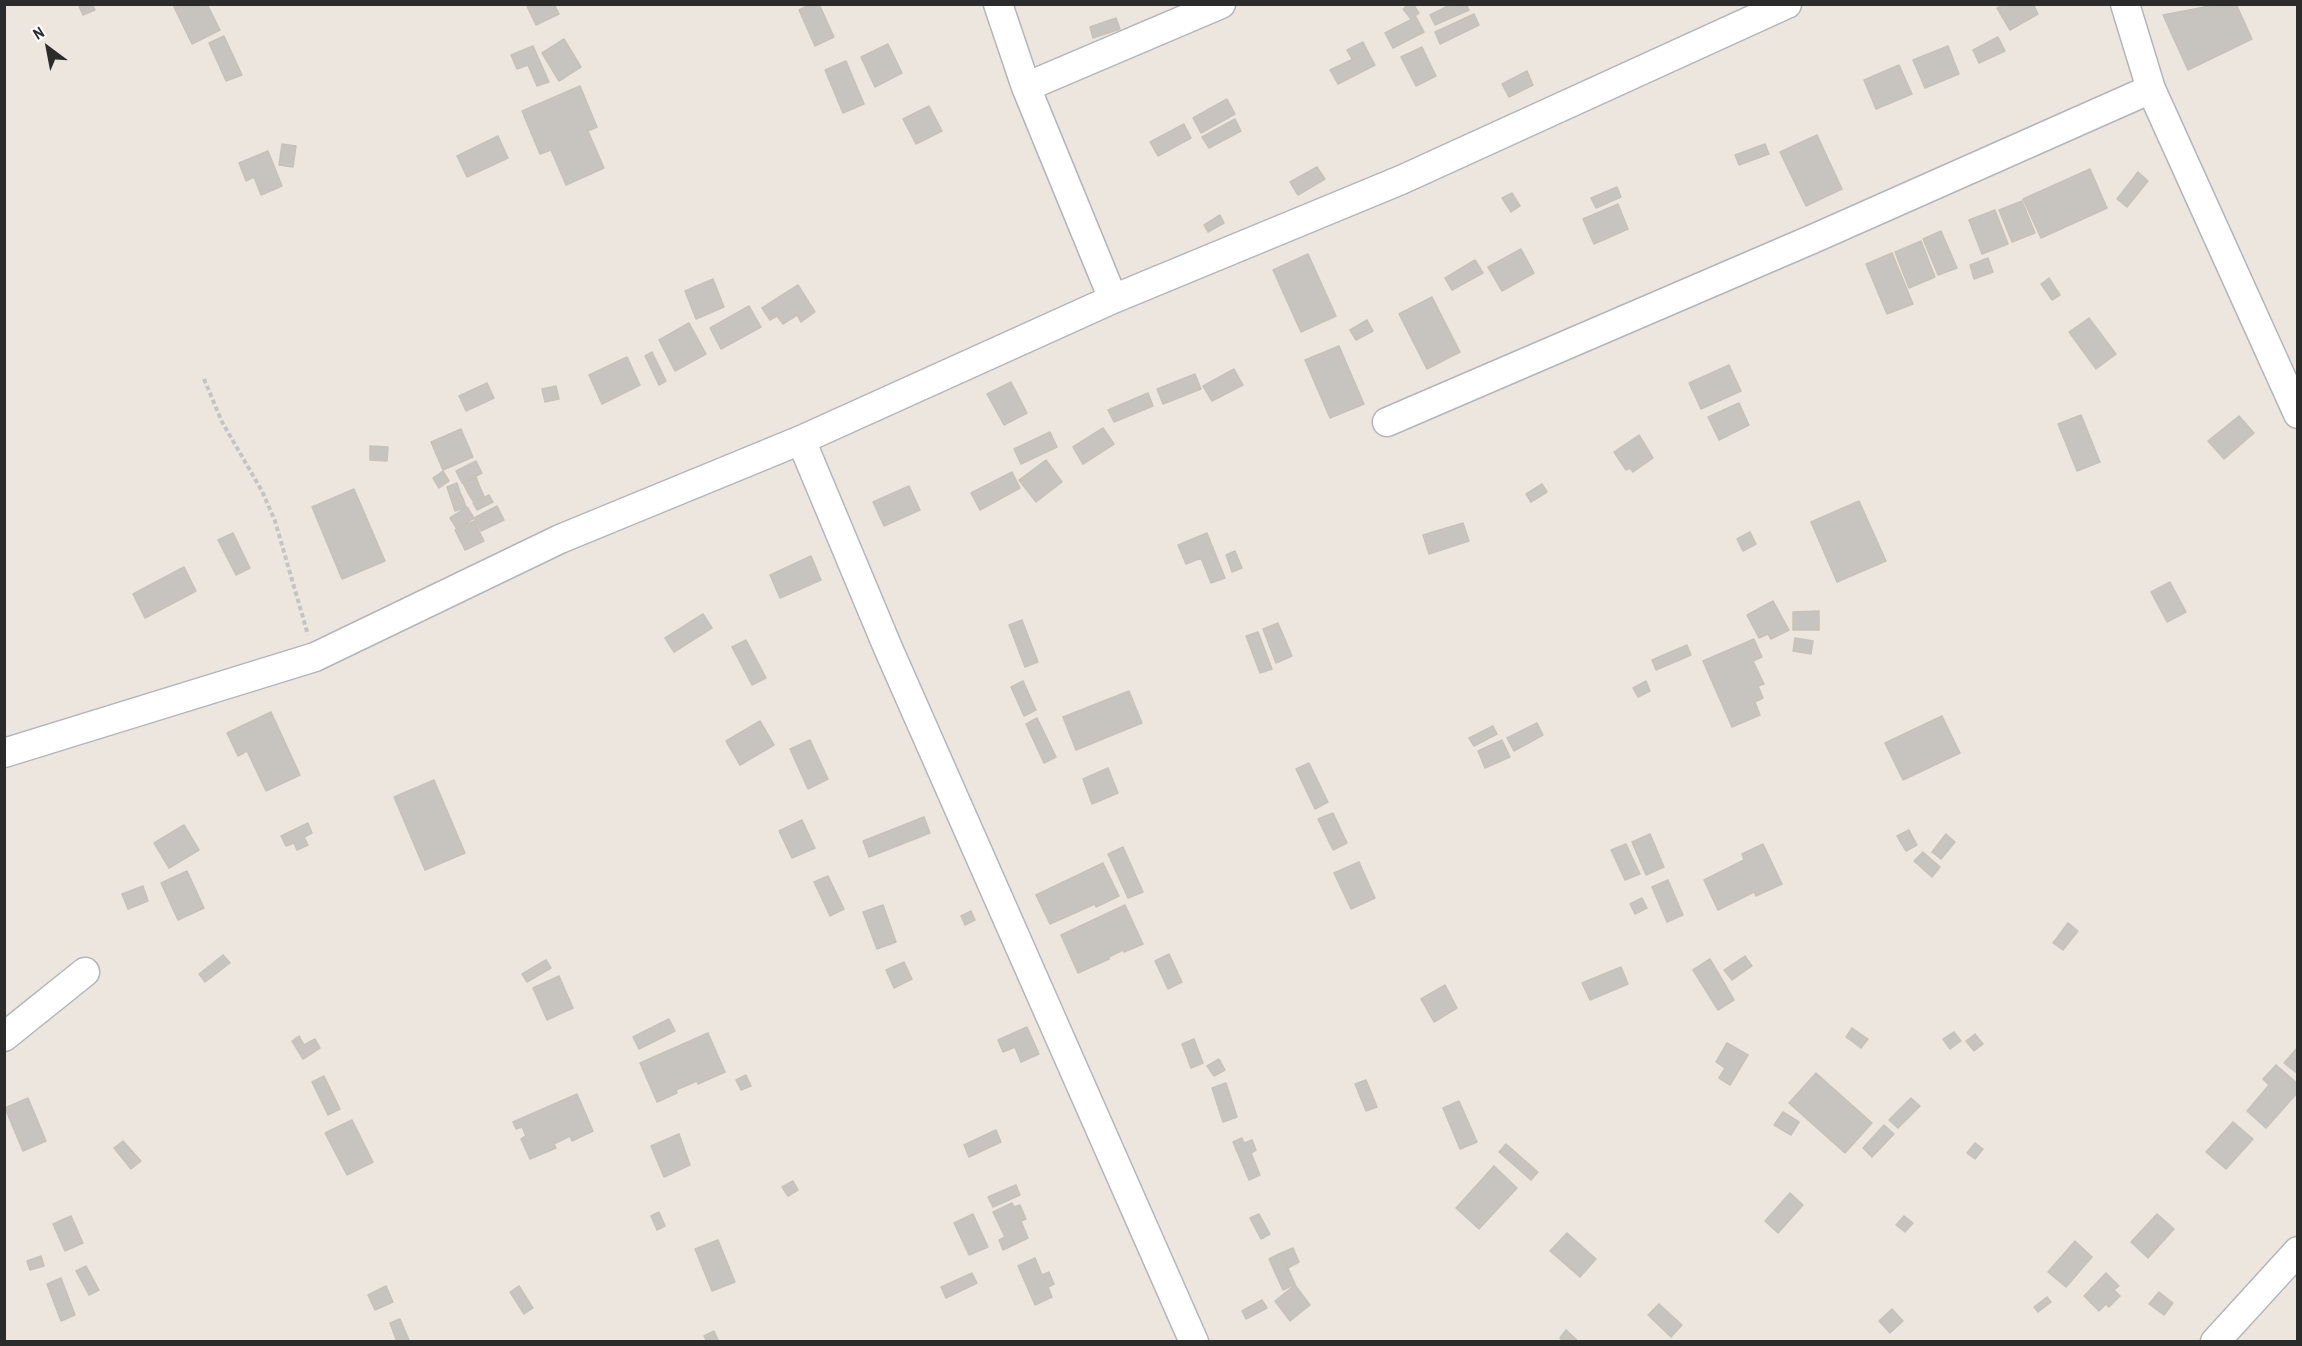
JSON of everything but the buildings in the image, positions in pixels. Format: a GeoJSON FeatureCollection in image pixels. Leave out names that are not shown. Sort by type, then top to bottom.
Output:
{"type":"FeatureCollection","features":[{"type":"Feature","properties":{"kind":"street"},"geometry":{"type":"LineString","coordinates":[[998,4],[1026,87],[1113,299]]}},
{"type":"Feature","properties":{"kind":"street"},"geometry":{"type":"LineString","coordinates":[[1026,87],[1221,4]]}},
{"type":"Feature","properties":{"kind":"street"},"geometry":{"type":"LineString","coordinates":[[4,753],[315,657],[560,539],[801,440],[1113,299],[1401,180],[1787,4]]}},
{"type":"Feature","properties":{"kind":"street"},"geometry":{"type":"LineString","coordinates":[[2124,4],[2151,88],[2298,414]]}},
{"type":"Feature","properties":{"kind":"street"},"geometry":{"type":"LineString","coordinates":[[1387,422],[1815,238],[2151,88]]}},
{"type":"Feature","properties":{"kind":"street"},"geometry":{"type":"LineString","coordinates":[[801,440],[898,670],[1194,1341]]}},
{"type":"Feature","properties":{"kind":"street"},"geometry":{"type":"LineString","coordinates":[[4,1037],[85,972]]}},
{"type":"Feature","properties":{"kind":"street"},"geometry":{"type":"LineString","coordinates":[[2215,1341],[2298,1251]]}},
{"type":"Feature","properties":{"kind":"path"},"geometry":{"type":"LineString","coordinates":[[204,379],[222,422],[262,491],[275,521],[315,657]]}}]}
